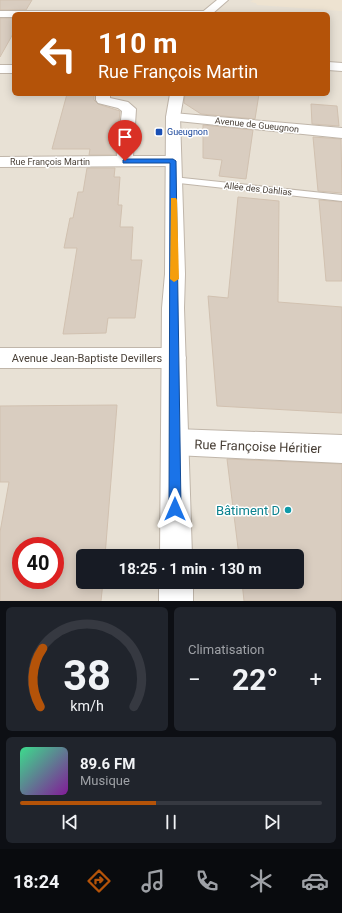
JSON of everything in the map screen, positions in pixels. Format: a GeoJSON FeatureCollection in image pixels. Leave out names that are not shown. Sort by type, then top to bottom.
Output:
{"type":"FeatureCollection","features":[{"type":"Feature","properties":{"kind":"street"},"geometry":{"type":"LineString","coordinates":[[208,12],[223,0]]}},
{"type":"Feature","properties":{"kind":"street"},"geometry":{"type":"LineString","coordinates":[[31,12],[39,4]]}},
{"type":"Feature","properties":{"kind":"street"},"geometry":{"type":"LineString","coordinates":[[62,12],[126,10],[166,12]]}},
{"type":"Feature","properties":{"kind":"street"},"geometry":{"type":"LineString","coordinates":[[0,14],[12,14]]}},
{"type":"Feature","properties":{"kind":"street"},"geometry":{"type":"LineString","coordinates":[[330,66],[342,67]]}},
{"type":"Feature","properties":{"kind":"street"},"geometry":{"type":"LineString","coordinates":[[0,69],[12,69]]}},
{"type":"Feature","properties":{"kind":"street"},"geometry":{"type":"LineString","coordinates":[[103,96],[103,100],[123,105],[129,109],[125,161]]}},
{"type":"Feature","properties":{"kind":"street"},"geometry":{"type":"LineString","coordinates":[[176,549],[173,117],[177,96]]}},
{"type":"Feature","properties":{"kind":"street","name":"Avenue de Gueugnon"},"geometry":{"type":"LineString","coordinates":[[173,117],[342,133]]}},
{"type":"Feature","properties":{"kind":"street","name":"Rue François Martin"},"geometry":{"type":"LineString","coordinates":[[0,162],[125,161],[173,171]]}},
{"type":"Feature","properties":{"kind":"street","name":"Avenue Jean-Baptiste Devillers"},"geometry":{"type":"LineString","coordinates":[[0,358],[174,358]]}},
{"type":"Feature","properties":{"kind":"street","name":"Rue Françoise Héritier"},"geometry":{"type":"LineString","coordinates":[[175,442],[342,449]]}},
{"type":"Feature","properties":{"kind":"street"},"geometry":{"type":"LineString","coordinates":[[176,589],[176,601]]}},
{"type":"Feature","properties":{"kind":"lane","name":"Allée des Dahlias"},"geometry":{"type":"LineString","coordinates":[[173,171],[342,198]]}},
{"type":"Feature","properties":{"kind":"shaded area"},"geometry":{"type":"Polygon","coordinates":[[[0,0],[342,0],[342,601],[0,601],[0,0]]]}},
{"type":"Feature","properties":{"kind":"shaded area"},"geometry":{"type":"Polygon","coordinates":[[[253,0],[342,0],[342,11],[257,5],[256,3],[250,2],[253,0]]]}},
{"type":"Feature","properties":{"kind":"building"},"geometry":{"type":"Polygon","coordinates":[[[0,0],[32,0],[26,10],[0,10],[0,0]]]}},
{"type":"Feature","properties":{"kind":"building"},"geometry":{"type":"Polygon","coordinates":[[[0,18],[12,18],[12,36],[0,57],[0,18]]]}},
{"type":"Feature","properties":{"kind":"building"},"geometry":{"type":"Polygon","coordinates":[[[66,96],[94,96],[94,100],[98,104],[120,111],[116,155],[89,155],[90,149],[52,149],[66,96]]]}},
{"type":"Feature","properties":{"kind":"building"},"geometry":{"type":"Polygon","coordinates":[[[185,96],[259,96],[255,119],[201,114],[184,103],[185,96]]]}},
{"type":"Feature","properties":{"kind":"building"},"geometry":{"type":"Polygon","coordinates":[[[311,104],[337,106],[339,126],[312,124],[311,104]]]}},
{"type":"Feature","properties":{"kind":"building"},"geometry":{"type":"Polygon","coordinates":[[[203,125],[253,130],[246,179],[219,176],[222,160],[203,158],[203,125]]]}},
{"type":"Feature","properties":{"kind":"building"},"geometry":{"type":"Polygon","coordinates":[[[313,137],[341,139],[342,193],[318,191],[313,137]]]}},
{"type":"Feature","properties":{"kind":"building"},"geometry":{"type":"Polygon","coordinates":[[[87,168],[115,168],[114,177],[120,177],[118,205],[122,205],[120,227],[133,227],[131,260],[142,260],[135,318],[108,318],[106,333],[63,334],[77,248],[64,248],[70,218],[73,218],[78,192],[83,192],[87,168]]]}},
{"type":"Feature","properties":{"kind":"building"},"geometry":{"type":"Polygon","coordinates":[[[238,197],[279,201],[278,302],[342,307],[342,413],[217,406],[208,296],[228,298],[238,197]]]}},
{"type":"Feature","properties":{"kind":"building"},"geometry":{"type":"Polygon","coordinates":[[[319,200],[342,202],[342,281],[326,281],[319,200]]]}},
{"type":"Feature","properties":{"kind":"building"},"geometry":{"type":"Polygon","coordinates":[[[117,405],[106,549],[76,549],[76,589],[102,589],[101,601],[0,601],[0,532],[9,482],[0,482],[0,406],[117,405]]]}},
{"type":"Feature","properties":{"kind":"building","name":"Bâtiment D"},"geometry":{"type":"Polygon","coordinates":[[[227,459],[342,464],[342,601],[244,601],[243,589],[304,589],[304,549],[238,549],[227,459]]]}},
{"type":"Feature","properties":{"kind":"slow traffic"},"geometry":{"type":"LineString","coordinates":[[173,200],[174,279]]}},
{"type":"Feature","properties":{"kind":"place","name":"Gueugnon"},"geometry":{"type":"Point","coordinates":[159,132]}},
{"type":"Feature","properties":{"kind":"place","name":"Bâtiment D"},"geometry":{"type":"Point","coordinates":[288,510]}},
{"type":"Feature","properties":{"kind":"route"},"geometry":{"type":"LineString","coordinates":[[125,161],[173,161],[175,274],[173,308],[175,509]]}}]}
